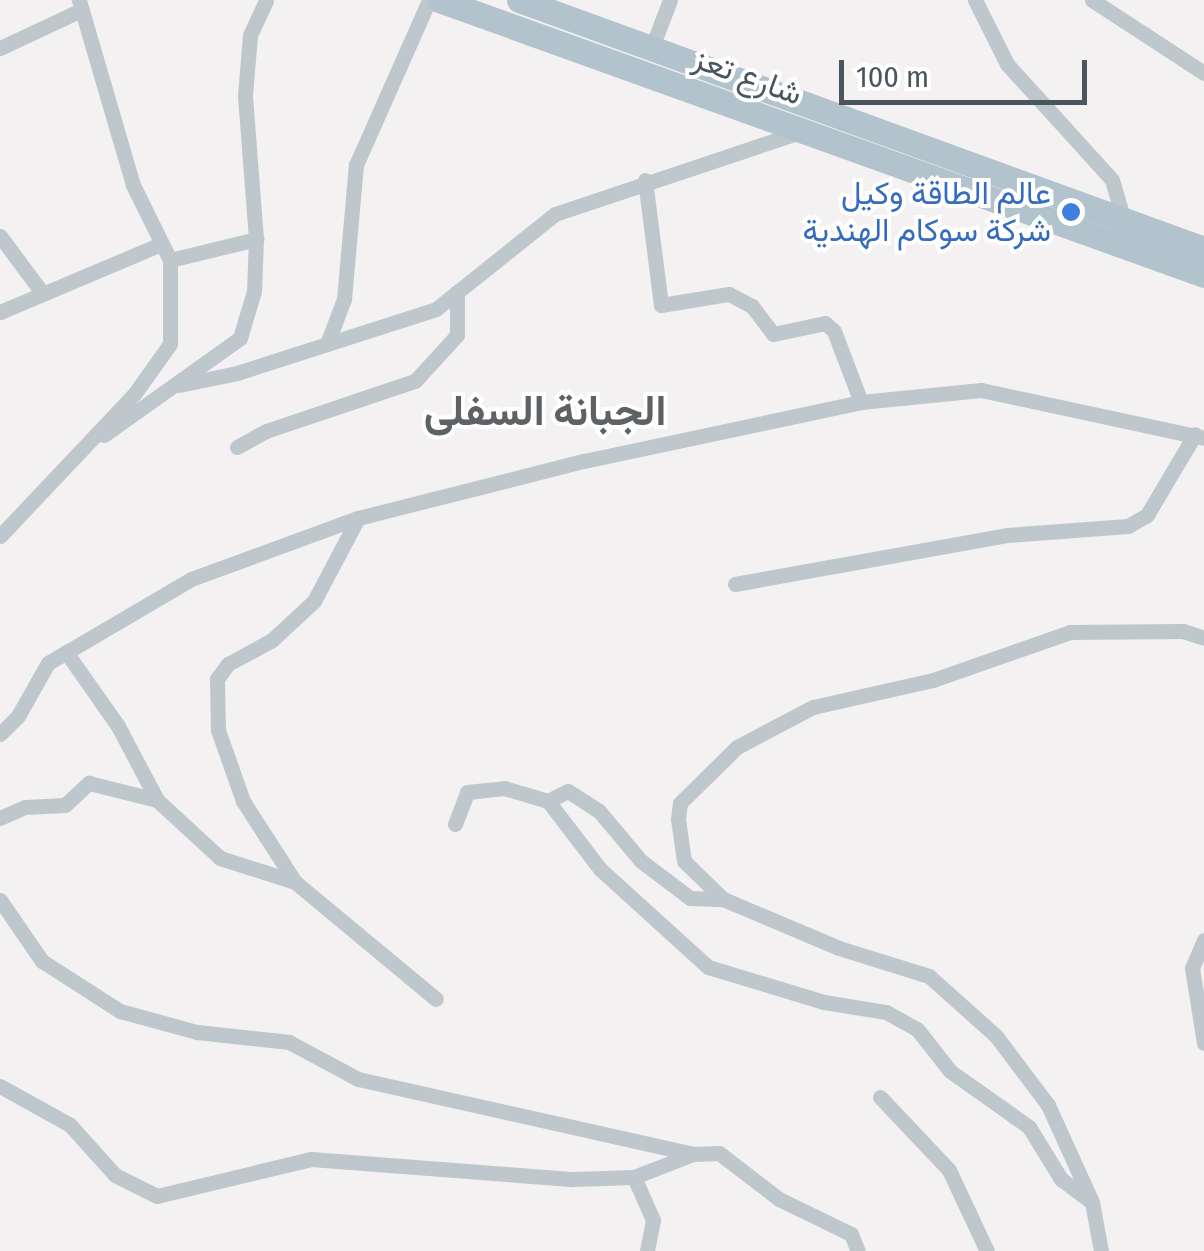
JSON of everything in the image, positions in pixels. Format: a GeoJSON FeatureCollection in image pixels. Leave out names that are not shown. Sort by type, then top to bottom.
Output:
{"type":"FeatureCollection","features":[{"type":"Feature","properties":{"kind":"main road","name":"شارع تعز"},"geometry":{"type":"LineString","coordinates":[[440,0],[1124,228],[1204,249]]}},
{"type":"Feature","properties":{"kind":"main road","name":"شارع تعز"},"geometry":{"type":"LineString","coordinates":[[519,0],[652,47],[808,120]]}},
{"type":"Feature","properties":{"kind":"main road","name":"شارع تعز"},"geometry":{"type":"LineString","coordinates":[[1124,228],[1204,276]]}},
{"type":"Feature","properties":{"kind":"street"},"geometry":{"type":"LineString","coordinates":[[80,452],[240,338],[254,291],[256,238],[245,95],[250,34],[266,0]]}},
{"type":"Feature","properties":{"kind":"street"},"geometry":{"type":"LineString","coordinates":[[328,344],[344,299],[356,165],[429,0]]}},
{"type":"Feature","properties":{"kind":"street"},"geometry":{"type":"LineString","coordinates":[[652,47],[670,0]]}},
{"type":"Feature","properties":{"kind":"street"},"geometry":{"type":"LineString","coordinates":[[976,0],[1007,64],[1112,180],[1124,228]]}},
{"type":"Feature","properties":{"kind":"street"},"geometry":{"type":"LineString","coordinates":[[1092,0],[1204,74]]}},
{"type":"Feature","properties":{"kind":"street"},"geometry":{"type":"LineString","coordinates":[[0,48],[80,5],[133,186],[170,260],[170,344],[80,452],[0,536]]}},
{"type":"Feature","properties":{"kind":"street"},"geometry":{"type":"LineString","coordinates":[[178,384],[328,344],[436,308],[555,214],[808,120]]}},
{"type":"Feature","properties":{"kind":"street"},"geometry":{"type":"LineString","coordinates":[[644,180],[661,305],[729,294],[752,306],[773,334],[825,323],[834,332],[862,402]]}},
{"type":"Feature","properties":{"kind":"street"},"geometry":{"type":"LineString","coordinates":[[0,236],[42,294]]}},
{"type":"Feature","properties":{"kind":"street"},"geometry":{"type":"LineString","coordinates":[[170,260],[256,238]]}},
{"type":"Feature","properties":{"kind":"street"},"geometry":{"type":"LineString","coordinates":[[0,312],[161,244]]}},
{"type":"Feature","properties":{"kind":"street"},"geometry":{"type":"LineString","coordinates":[[237,448],[266,431],[415,380],[457,335],[457,292]]}},
{"type":"Feature","properties":{"kind":"street"},"geometry":{"type":"LineString","coordinates":[[0,734],[18,716],[48,663],[66,652],[191,578],[358,518],[862,402],[1000,392],[1200,436],[1148,515],[1128,526],[1007,536],[735,584]]}},
{"type":"Feature","properties":{"kind":"street"},"geometry":{"type":"LineString","coordinates":[[358,518],[314,601],[272,640],[228,664],[217,680],[218,730],[243,801],[295,882],[436,999]]}},
{"type":"Feature","properties":{"kind":"street"},"geometry":{"type":"LineString","coordinates":[[1101,1251],[1092,1202],[1048,1106],[996,1036],[929,976],[839,948],[724,899],[684,861],[678,819],[680,803],[737,747],[813,707],[933,680],[1070,632],[1183,631],[1204,638]]}},
{"type":"Feature","properties":{"kind":"street"},"geometry":{"type":"LineString","coordinates":[[66,652],[118,726],[157,800],[220,858],[295,882]]}},
{"type":"Feature","properties":{"kind":"street"},"geometry":{"type":"LineString","coordinates":[[0,818],[25,807],[65,805],[89,783],[157,800]]}},
{"type":"Feature","properties":{"kind":"street"},"geometry":{"type":"LineString","coordinates":[[455,824],[467,792],[504,788],[548,801],[600,870],[708,967],[824,1002],[886,1012],[917,1028],[950,1072],[1029,1127],[1062,1179],[1092,1202]]}},
{"type":"Feature","properties":{"kind":"street"},"geometry":{"type":"LineString","coordinates":[[548,801],[568,792],[599,812],[641,861],[690,898],[724,899]]}},
{"type":"Feature","properties":{"kind":"street"},"geometry":{"type":"LineString","coordinates":[[0,900],[42,962],[120,1011],[196,1032],[289,1042],[358,1079],[693,1154],[719,1153],[779,1199],[850,1234],[858,1251]]}},
{"type":"Feature","properties":{"kind":"street"},"geometry":{"type":"LineString","coordinates":[[1204,940],[1192,968],[1204,1043]]}},
{"type":"Feature","properties":{"kind":"street"},"geometry":{"type":"LineString","coordinates":[[0,1086],[70,1126],[115,1175],[157,1196],[311,1160],[634,1178],[693,1154]]}},
{"type":"Feature","properties":{"kind":"street"},"geometry":{"type":"LineString","coordinates":[[880,1097],[949,1170],[987,1251]]}},
{"type":"Feature","properties":{"kind":"street"},"geometry":{"type":"LineString","coordinates":[[634,1178],[652,1220],[647,1251]]}},
{"type":"Feature","properties":{"kind":"place","name":"عالم الطاقة وكيل شركة سوكام الهندية"},"geometry":{"type":"Point","coordinates":[1071,212]}},
{"type":"Feature","properties":{"kind":"district","name":"الجبانة السفلى"},"geometry":{"type":"Point","coordinates":[545,411]}}]}
